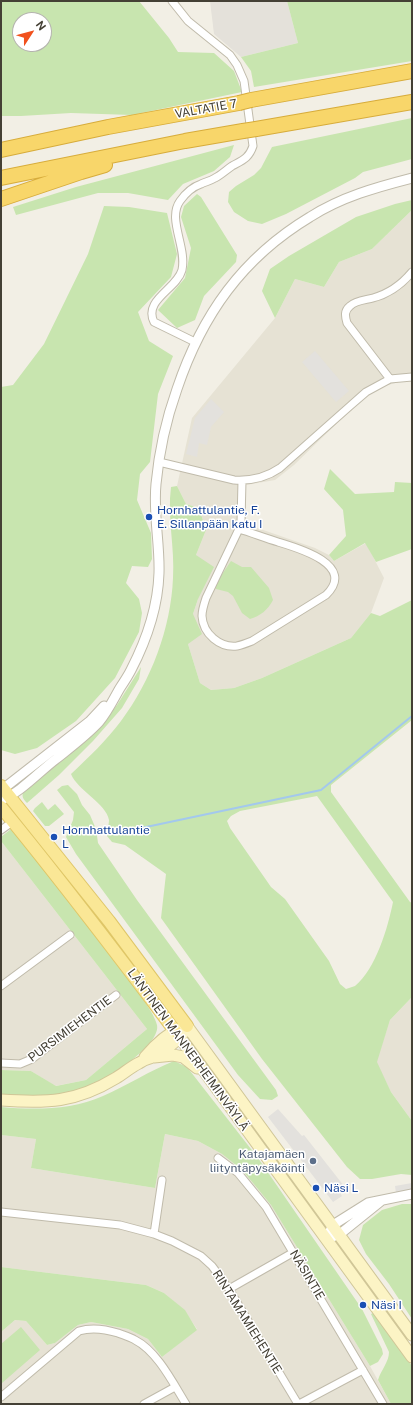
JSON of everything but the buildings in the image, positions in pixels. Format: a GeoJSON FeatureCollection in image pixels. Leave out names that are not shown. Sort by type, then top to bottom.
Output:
{"type":"FeatureCollection","features":[{"type":"Feature","properties":{"kind":"highway","name":"VALTATIE 7"},"geometry":{"type":"LineString","coordinates":[[1,150],[108,127],[412,71]]}},
{"type":"Feature","properties":{"kind":"highway"},"geometry":{"type":"LineString","coordinates":[[1,178],[185,141],[412,102]]}},
{"type":"Feature","properties":{"kind":"highway"},"geometry":{"type":"LineString","coordinates":[[1,140],[108,127]]}},
{"type":"Feature","properties":{"kind":"highway"},"geometry":{"type":"LineString","coordinates":[[1,199],[81,172],[140,156],[185,141]]}},
{"type":"Feature","properties":{"kind":"main road","name":"LÄNTINEN MANNERHEIMINVÄYLÄ"},"geometry":{"type":"LineString","coordinates":[[3,793],[104,915],[340,1234],[412,1335]]}},
{"type":"Feature","properties":{"kind":"main road","name":"LÄNTINEN MANNERHEIMINVÄYLÄ"},"geometry":{"type":"LineString","coordinates":[[1,807],[106,938],[412,1357]]}},
{"type":"Feature","properties":{"kind":"main road"},"geometry":{"type":"LineString","coordinates":[[152,1057],[187,1026]]}},
{"type":"Feature","properties":{"kind":"main road"},"geometry":{"type":"LineString","coordinates":[[140,1062],[156,1044],[177,1034]]}},
{"type":"Feature","properties":{"kind":"main road"},"geometry":{"type":"LineString","coordinates":[[1,1100],[56,1101],[74,1098],[93,1090],[140,1062],[152,1057],[172,1055],[183,1057],[208,1077]]}},
{"type":"Feature","properties":{"kind":"street"},"geometry":{"type":"LineString","coordinates":[[172,1],[188,21],[230,55],[237,65],[244,81],[253,146],[250,153],[241,162],[223,171],[215,178],[200,184],[187,192],[175,209],[175,218],[182,253],[181,271],[178,279],[152,307],[151,317],[154,322],[195,342]]}},
{"type":"Feature","properties":{"kind":"street"},"geometry":{"type":"LineString","coordinates":[[3,793],[43,768],[77,742],[97,724],[108,710],[130,671],[150,624],[157,591],[159,574],[156,486],[159,462],[171,408],[186,363],[195,342],[219,301],[232,283],[247,267],[284,235],[310,216],[373,188],[412,178]]}},
{"type":"Feature","properties":{"kind":"street"},"geometry":{"type":"LineString","coordinates":[[390,380],[347,323],[345,314],[351,304],[380,296],[402,283],[412,272]]}},
{"type":"Feature","properties":{"kind":"street"},"geometry":{"type":"LineString","coordinates":[[159,462],[242,481],[267,475],[280,468],[366,392],[390,380],[412,377]]}},
{"type":"Feature","properties":{"kind":"street"},"geometry":{"type":"LineString","coordinates":[[239,529],[309,552],[326,563],[334,573],[335,579],[334,585],[326,595],[252,641],[243,645],[229,646],[222,644],[211,636],[203,624],[202,609],[239,529],[241,522],[242,481]]}},
{"type":"Feature","properties":{"kind":"street"},"geometry":{"type":"LineString","coordinates":[[1,830],[8,825]]}},
{"type":"Feature","properties":{"kind":"street"},"geometry":{"type":"LineString","coordinates":[[1,986],[70,935]]}},
{"type":"Feature","properties":{"kind":"street","name":"PURSIMIEHENTIE"},"geometry":{"type":"LineString","coordinates":[[1,1063],[20,1064],[32,1059],[116,995]]}},
{"type":"Feature","properties":{"kind":"street","name":"NÄSINTIE"},"geometry":{"type":"LineString","coordinates":[[218,1158],[234,1170],[247,1183],[266,1207],[383,1404]]}},
{"type":"Feature","properties":{"kind":"street"},"geometry":{"type":"LineString","coordinates":[[154,1234],[162,1180]]}},
{"type":"Feature","properties":{"kind":"street"},"geometry":{"type":"LineString","coordinates":[[326,1238],[333,1225],[368,1203],[412,1194]]}},
{"type":"Feature","properties":{"kind":"street"},"geometry":{"type":"LineString","coordinates":[[326,1238],[340,1234],[384,1199]]}},
{"type":"Feature","properties":{"kind":"street","name":"RINTAMAMIEHENTIE"},"geometry":{"type":"LineString","coordinates":[[1,1212],[120,1225],[154,1234],[172,1241],[201,1256],[212,1266],[229,1289],[298,1404]]}},
{"type":"Feature","properties":{"kind":"street"},"geometry":{"type":"LineString","coordinates":[[229,1289],[294,1252]]}},
{"type":"Feature","properties":{"kind":"street"},"geometry":{"type":"LineString","coordinates":[[1,1397],[79,1331],[85,1329],[98,1329],[111,1331],[135,1339],[149,1349],[186,1404]]}},
{"type":"Feature","properties":{"kind":"street"},"geometry":{"type":"LineString","coordinates":[[298,1404],[363,1370]]}},
{"type":"Feature","properties":{"kind":"street"},"geometry":{"type":"LineString","coordinates":[[144,1404],[175,1387]]}},
{"type":"Feature","properties":{"kind":"shaded area"},"geometry":{"type":"Polygon","coordinates":[[[210,1],[287,1],[298,43],[241,57],[214,34],[210,1]]]}},
{"type":"Feature","properties":{"kind":"shaded area"},"geometry":{"type":"Polygon","coordinates":[[[412,210],[412,381],[399,382],[381,387],[361,400],[294,465],[275,480],[246,485],[246,524],[315,548],[329,555],[334,561],[366,543],[384,578],[371,613],[351,638],[262,678],[234,688],[211,690],[200,683],[188,644],[193,614],[198,599],[196,555],[206,530],[199,508],[186,504],[177,486],[192,418],[275,318],[295,279],[324,287],[339,262],[372,249],[412,210]]]}},
{"type":"Feature","properties":{"kind":"shaded area"},"geometry":{"type":"Polygon","coordinates":[[[315,351],[349,391],[336,402],[302,362],[315,351]]]}},
{"type":"Feature","properties":{"kind":"shaded area"},"geometry":{"type":"Polygon","coordinates":[[[211,399],[224,412],[211,427],[207,445],[199,443],[197,457],[186,454],[195,418],[211,399]]]}},
{"type":"Feature","properties":{"kind":"shaded area"},"geometry":{"type":"Polygon","coordinates":[[[1,841],[147,1029],[86,1080],[55,1086],[31,1071],[1,1070],[1,841]]]}},
{"type":"Feature","properties":{"kind":"shaded area"},"geometry":{"type":"Polygon","coordinates":[[[412,997],[412,1121],[391,1092],[376,1062],[390,1020],[412,997]]]}},
{"type":"Feature","properties":{"kind":"shaded area","name":"Katajamäen liityntäpysäköinti"},"geometry":{"type":"Polygon","coordinates":[[[278,1109],[302,1136],[304,1135],[344,1186],[338,1190],[342,1196],[333,1202],[268,1117],[278,1109]]]}},
{"type":"Feature","properties":{"kind":"shaded area"},"geometry":{"type":"Polygon","coordinates":[[[165,1134],[198,1141],[222,1154],[242,1170],[253,1183],[271,1205],[370,1366],[391,1404],[1,1404],[1,1332],[15,1320],[26,1321],[47,1345],[55,1343],[78,1325],[91,1322],[128,1329],[148,1339],[162,1357],[197,1329],[184,1310],[164,1293],[146,1285],[1,1267],[1,1135],[36,1139],[31,1168],[155,1188],[165,1134]]]}},
{"type":"Feature","properties":{"kind":"shaded area"},"geometry":{"type":"Polygon","coordinates":[[[412,1183],[412,1191],[396,1193],[395,1186],[412,1183]]]}},
{"type":"Feature","properties":{"kind":"green space"},"geometry":{"type":"Polygon","coordinates":[[[1,1],[139,1],[169,38],[178,52],[214,53],[234,71],[242,92],[132,115],[71,113],[1,116],[1,1]]]}},
{"type":"Feature","properties":{"kind":"green space"},"geometry":{"type":"Polygon","coordinates":[[[287,1],[412,1],[412,61],[254,87],[251,71],[241,57],[298,43],[287,1]]]}},
{"type":"Feature","properties":{"kind":"green space"},"geometry":{"type":"Polygon","coordinates":[[[412,118],[412,159],[363,172],[355,178],[286,214],[262,224],[248,221],[234,212],[228,202],[229,192],[254,175],[261,168],[272,147],[412,118]]]}},
{"type":"Feature","properties":{"kind":"green space"},"geometry":{"type":"Polygon","coordinates":[[[234,145],[230,157],[214,171],[183,184],[168,200],[128,193],[98,193],[16,215],[13,207],[76,187],[234,145]]]}},
{"type":"Feature","properties":{"kind":"green space"},"geometry":{"type":"Polygon","coordinates":[[[197,194],[201,197],[237,255],[236,262],[204,296],[195,320],[177,328],[158,310],[185,278],[191,248],[181,217],[184,206],[197,194]]]}},
{"type":"Feature","properties":{"kind":"green space"},"geometry":{"type":"Polygon","coordinates":[[[412,200],[412,210],[372,249],[339,262],[324,287],[295,279],[275,318],[262,291],[270,269],[289,256],[356,217],[412,200]]]}},
{"type":"Feature","properties":{"kind":"green space"},"geometry":{"type":"Polygon","coordinates":[[[104,206],[129,207],[167,213],[177,254],[171,277],[138,312],[149,341],[173,356],[158,394],[150,462],[140,474],[137,500],[151,533],[152,559],[148,567],[132,566],[126,583],[139,599],[142,613],[139,632],[115,678],[76,721],[37,748],[15,754],[1,750],[1,387],[13,385],[44,344],[88,254],[104,206]]]}},
{"type":"Feature","properties":{"kind":"green space"},"geometry":{"type":"Polygon","coordinates":[[[330,469],[355,494],[394,492],[395,482],[412,483],[412,549],[376,562],[365,543],[334,561],[329,555],[346,536],[343,510],[324,489],[330,469]]]}},
{"type":"Feature","properties":{"kind":"green space"},"geometry":{"type":"Polygon","coordinates":[[[177,486],[186,504],[199,508],[206,530],[196,555],[214,567],[198,599],[193,614],[202,634],[188,644],[200,683],[211,690],[234,688],[262,678],[351,638],[371,613],[380,616],[412,600],[412,720],[331,785],[331,792],[412,903],[412,997],[390,1020],[377,1062],[391,1092],[412,1121],[412,1175],[401,1174],[372,1179],[360,1179],[347,1167],[262,1059],[161,918],[166,874],[125,845],[112,842],[107,836],[109,820],[107,814],[98,802],[79,786],[71,774],[91,755],[121,721],[142,689],[158,653],[168,616],[173,578],[170,510],[171,487],[177,486]],[[317,796],[240,811],[231,816],[227,821],[230,828],[271,887],[285,899],[329,961],[340,984],[346,989],[355,986],[362,979],[375,959],[388,923],[393,902],[317,796]]]}},
{"type":"Feature","properties":{"kind":"green space"},"geometry":{"type":"Polygon","coordinates":[[[231,561],[242,567],[251,567],[269,588],[273,600],[271,604],[266,610],[254,618],[250,619],[242,613],[233,596],[228,592],[216,589],[214,586],[231,561]]]}},
{"type":"Feature","properties":{"kind":"green space"},"geometry":{"type":"Polygon","coordinates":[[[141,667],[139,679],[122,708],[93,741],[59,775],[27,803],[23,796],[25,788],[101,724],[117,705],[141,667]]]}},
{"type":"Feature","properties":{"kind":"green space"},"geometry":{"type":"Polygon","coordinates":[[[68,785],[77,794],[82,805],[90,815],[96,829],[98,843],[137,900],[276,1090],[278,1096],[272,1100],[260,1099],[238,1075],[76,854],[66,837],[73,820],[74,812],[57,790],[62,786],[68,785]]]}},
{"type":"Feature","properties":{"kind":"green space"},"geometry":{"type":"Polygon","coordinates":[[[42,802],[48,810],[55,804],[64,814],[49,826],[45,826],[33,811],[42,802]]]}},
{"type":"Feature","properties":{"kind":"green space"},"geometry":{"type":"Polygon","coordinates":[[[11,829],[140,995],[151,1011],[157,1025],[156,1033],[151,1042],[120,1069],[90,1086],[64,1095],[41,1097],[1,1094],[1,1070],[31,1071],[56,1086],[86,1080],[147,1029],[1,841],[1,837],[11,829]]]}},
{"type":"Feature","properties":{"kind":"green space"},"geometry":{"type":"Polygon","coordinates":[[[174,1061],[187,1067],[258,1158],[362,1309],[382,1349],[383,1354],[378,1362],[370,1366],[271,1205],[242,1170],[222,1154],[198,1141],[165,1134],[155,1188],[31,1168],[36,1139],[1,1135],[1,1107],[40,1109],[91,1101],[174,1061]]]}},
{"type":"Feature","properties":{"kind":"green space"},"geometry":{"type":"Polygon","coordinates":[[[402,1204],[412,1204],[412,1319],[389,1284],[366,1254],[359,1240],[363,1225],[382,1210],[402,1204]]]}},
{"type":"Feature","properties":{"kind":"green space"},"geometry":{"type":"Polygon","coordinates":[[[1,1267],[146,1285],[164,1293],[185,1310],[197,1330],[162,1357],[148,1339],[128,1329],[91,1322],[78,1325],[55,1343],[47,1345],[26,1321],[15,1320],[1,1332],[1,1267]]]}},
{"type":"Feature","properties":{"kind":"green space"},"geometry":{"type":"Polygon","coordinates":[[[373,1313],[412,1366],[412,1404],[391,1404],[378,1380],[388,1359],[389,1352],[371,1314],[373,1313]]]}},
{"type":"Feature","properties":{"kind":"green space"},"geometry":{"type":"Polygon","coordinates":[[[21,1327],[40,1350],[2,1383],[1,1344],[21,1327]]]}},
{"type":"Feature","properties":{"kind":"waterway"},"geometry":{"type":"LineString","coordinates":[[113,834],[321,790],[412,716]]}},
{"type":"Feature","properties":{"kind":"place","name":"Hornhattulantie, F. E. Sillanpään katu I"},"geometry":{"type":"Point","coordinates":[149,517]}},
{"type":"Feature","properties":{"kind":"place","name":"Hornhattulantie L"},"geometry":{"type":"Point","coordinates":[54,837]}},
{"type":"Feature","properties":{"kind":"place","name":"Katajamäen liityntäpysäköinti"},"geometry":{"type":"Point","coordinates":[313,1161]}},
{"type":"Feature","properties":{"kind":"place","name":"Näsi L"},"geometry":{"type":"Point","coordinates":[316,1188]}},
{"type":"Feature","properties":{"kind":"place","name":"Näsi I"},"geometry":{"type":"Point","coordinates":[363,1305]}}]}
